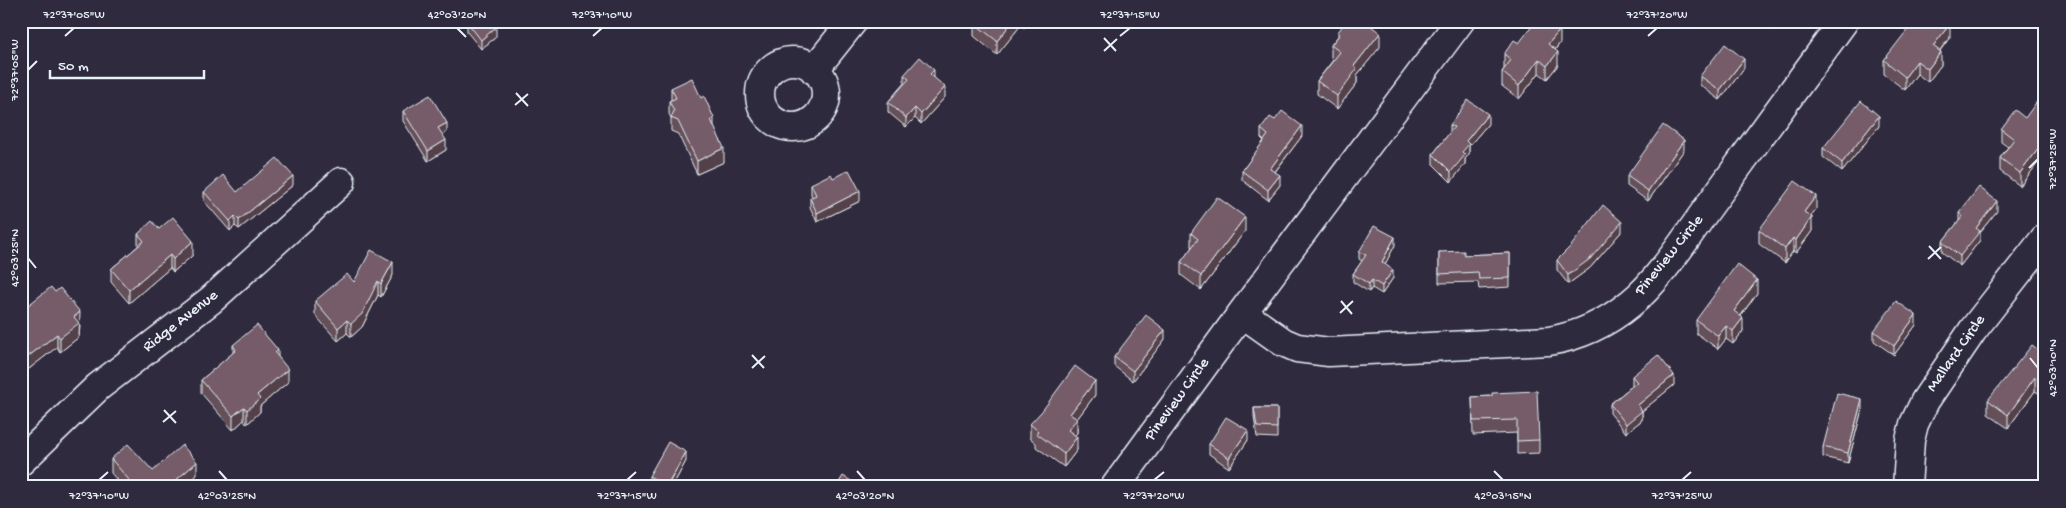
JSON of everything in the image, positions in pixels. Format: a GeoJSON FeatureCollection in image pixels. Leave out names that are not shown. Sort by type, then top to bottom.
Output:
{"type":"FeatureCollection","features":[{"type":"Feature","properties":{"kind":"street"},"geometry":{"type":"LineString","coordinates":[[814,70],[852,21]]}},
{"type":"Feature","properties":{"kind":"street","name":"Pineview Circle"},"geometry":{"type":"LineString","coordinates":[[1115,487],[1242,312],[1460,21]]}},
{"type":"Feature","properties":{"kind":"street","name":"Pineview Circle"},"geometry":{"type":"LineString","coordinates":[[1242,312],[1282,342],[1297,348],[1328,352],[1549,341],[1568,338],[1591,329],[1613,317],[1645,290],[1698,221],[1844,21]]}},
{"type":"Feature","properties":{"kind":"street","name":"Ridge Avenue"},"geometry":{"type":"LineString","coordinates":[[21,461],[98,387],[211,300],[341,182]]}},
{"type":"Feature","properties":{"kind":"street","name":"Mallard Circle"},"geometry":{"type":"LineString","coordinates":[[1907,487],[1910,440],[1914,424],[1925,401],[1972,330],[2045,238]]}},
{"type":"Feature","properties":{"kind":"building"},"geometry":{"type":"Polygon","coordinates":[[[468,21],[492,21],[496,27],[481,40],[468,21]]]}},
{"type":"Feature","properties":{"kind":"building"},"geometry":{"type":"Polygon","coordinates":[[[976,21],[1013,21],[997,41],[974,23],[976,21]]]}},
{"type":"Feature","properties":{"kind":"building"},"geometry":{"type":"Polygon","coordinates":[[[1346,21],[1365,21],[1380,33],[1354,66],[1357,69],[1337,96],[1317,81],[1340,52],[1331,45],[1340,34],[1338,32],[1346,21]]]}},
{"type":"Feature","properties":{"kind":"building"},"geometry":{"type":"Polygon","coordinates":[[[1536,21],[1549,21],[1560,30],[1548,44],[1558,52],[1547,66],[1539,59],[1519,86],[1502,72],[1511,60],[1504,54],[1514,40],[1519,43],[1536,21]]]}},
{"type":"Feature","properties":{"kind":"building"},"geometry":{"type":"Polygon","coordinates":[[[1919,21],[1947,21],[1950,24],[1933,46],[1941,52],[1928,69],[1917,61],[1905,77],[1884,60],[1912,24],[1915,26],[1919,21]]]}},
{"type":"Feature","properties":{"kind":"building"},"geometry":{"type":"Polygon","coordinates":[[[1725,44],[1744,59],[1720,90],[1700,76],[1725,44]]]}},
{"type":"Feature","properties":{"kind":"building"},"geometry":{"type":"Polygon","coordinates":[[[920,57],[934,70],[930,74],[945,87],[921,114],[915,108],[906,118],[888,102],[909,79],[904,75],[920,57]]]}},
{"type":"Feature","properties":{"kind":"building"},"geometry":{"type":"Polygon","coordinates":[[[692,78],[701,98],[704,96],[714,118],[711,120],[724,148],[697,161],[678,121],[671,118],[674,111],[669,101],[676,98],[671,88],[692,78]]]}},
{"type":"Feature","properties":{"kind":"building"},"geometry":{"type":"Polygon","coordinates":[[[430,95],[447,123],[438,128],[446,140],[428,151],[403,111],[430,95]]]}},
{"type":"Feature","properties":{"kind":"building"},"geometry":{"type":"Polygon","coordinates":[[[2041,96],[2045,99],[2045,140],[2020,173],[2000,158],[2014,139],[2001,129],[2015,110],[2025,118],[2041,96]]]}},
{"type":"Feature","properties":{"kind":"building"},"geometry":{"type":"Polygon","coordinates":[[[1468,100],[1488,114],[1466,141],[1469,144],[1462,152],[1465,155],[1451,172],[1433,154],[1454,127],[1450,125],[1468,100]]]}},
{"type":"Feature","properties":{"kind":"building"},"geometry":{"type":"Polygon","coordinates":[[[1861,101],[1879,116],[1842,163],[1823,148],[1861,101]]]}},
{"type":"Feature","properties":{"kind":"building"},"geometry":{"type":"Polygon","coordinates":[[[1282,111],[1302,126],[1270,169],[1280,175],[1268,190],[1242,171],[1268,135],[1261,129],[1270,117],[1275,120],[1282,111]]]}},
{"type":"Feature","properties":{"kind":"building"},"geometry":{"type":"Polygon","coordinates":[[[1663,125],[1684,140],[1648,191],[1627,176],[1663,125]]]}},
{"type":"Feature","properties":{"kind":"building"},"geometry":{"type":"Polygon","coordinates":[[[277,158],[293,176],[239,220],[235,216],[230,221],[204,192],[223,175],[237,192],[277,158]]]}},
{"type":"Feature","properties":{"kind":"building"},"geometry":{"type":"Polygon","coordinates":[[[849,170],[860,191],[817,213],[810,198],[816,195],[811,184],[831,174],[833,178],[849,170]]]}},
{"type":"Feature","properties":{"kind":"building"},"geometry":{"type":"Polygon","coordinates":[[[1795,181],[1816,196],[1804,212],[1812,217],[1796,240],[1793,238],[1785,249],[1759,230],[1795,181]]]}},
{"type":"Feature","properties":{"kind":"building"},"geometry":{"type":"Polygon","coordinates":[[[1979,187],[1997,201],[1976,228],[1980,231],[1960,256],[1942,242],[1963,216],[1959,213],[1979,187]]]}},
{"type":"Feature","properties":{"kind":"building"},"geometry":{"type":"Polygon","coordinates":[[[1217,197],[1245,217],[1201,276],[1181,262],[1198,239],[1191,233],[1217,197]]]}},
{"type":"Feature","properties":{"kind":"building"},"geometry":{"type":"Polygon","coordinates":[[[1603,205],[1622,222],[1590,259],[1568,275],[1557,260],[1571,246],[1603,205]]]}},
{"type":"Feature","properties":{"kind":"building"},"geometry":{"type":"Polygon","coordinates":[[[173,217],[193,241],[173,259],[170,255],[129,290],[111,269],[144,241],[138,234],[152,221],[159,229],[173,217]]]}},
{"type":"Feature","properties":{"kind":"building"},"geometry":{"type":"Polygon","coordinates":[[[1374,226],[1395,237],[1382,262],[1393,270],[1382,286],[1372,280],[1369,284],[1353,274],[1366,255],[1359,252],[1374,226]]]}},
{"type":"Feature","properties":{"kind":"building"},"geometry":{"type":"Polygon","coordinates":[[[371,250],[393,262],[381,284],[378,281],[362,314],[351,324],[347,320],[338,328],[315,301],[347,274],[354,282],[371,250]]]}},
{"type":"Feature","properties":{"kind":"building"},"geometry":{"type":"Polygon","coordinates":[[[1464,251],[1464,255],[1510,253],[1510,278],[1479,279],[1478,272],[1439,274],[1439,252],[1464,251]]]}},
{"type":"Feature","properties":{"kind":"building"},"geometry":{"type":"Polygon","coordinates":[[[1737,264],[1757,280],[1734,311],[1743,318],[1733,331],[1726,326],[1718,336],[1696,320],[1737,264]]]}},
{"type":"Feature","properties":{"kind":"building"},"geometry":{"type":"Polygon","coordinates":[[[51,287],[55,292],[60,288],[80,312],[74,317],[79,323],[60,338],[57,334],[25,359],[21,354],[21,311],[51,287]]]}},
{"type":"Feature","properties":{"kind":"building"},"geometry":{"type":"Polygon","coordinates":[[[1896,301],[1916,315],[1894,346],[1874,331],[1896,301]]]}},
{"type":"Feature","properties":{"kind":"building"},"geometry":{"type":"Polygon","coordinates":[[[1146,315],[1165,330],[1133,371],[1114,357],[1146,315]]]}},
{"type":"Feature","properties":{"kind":"building"},"geometry":{"type":"Polygon","coordinates":[[[257,325],[278,350],[275,353],[288,369],[257,395],[260,399],[247,410],[244,407],[233,416],[201,380],[236,350],[233,345],[257,325]]]}},
{"type":"Feature","properties":{"kind":"building"},"geometry":{"type":"Polygon","coordinates":[[[2032,345],[2045,355],[2045,384],[2035,377],[2008,415],[1988,400],[2032,345]]]}},
{"type":"Feature","properties":{"kind":"building"},"geometry":{"type":"Polygon","coordinates":[[[1658,355],[1674,375],[1638,405],[1642,411],[1626,424],[1610,404],[1637,382],[1632,376],[1658,355]]]}},
{"type":"Feature","properties":{"kind":"building"},"geometry":{"type":"Polygon","coordinates":[[[1075,366],[1095,381],[1070,414],[1077,419],[1068,430],[1077,437],[1064,454],[1036,433],[1038,431],[1030,424],[1042,411],[1075,366]]]}},
{"type":"Feature","properties":{"kind":"building"},"geometry":{"type":"Polygon","coordinates":[[[1537,391],[1539,440],[1517,441],[1517,420],[1473,421],[1472,397],[1492,396],[1492,393],[1537,391]]]}},
{"type":"Feature","properties":{"kind":"building"},"geometry":{"type":"Polygon","coordinates":[[[1837,393],[1862,399],[1848,453],[1823,447],[1837,393]]]}},
{"type":"Feature","properties":{"kind":"building"},"geometry":{"type":"Polygon","coordinates":[[[1254,408],[1277,408],[1277,428],[1257,427],[1254,408]]]}},
{"type":"Feature","properties":{"kind":"building"},"geometry":{"type":"Polygon","coordinates":[[[1226,417],[1248,430],[1229,458],[1209,444],[1226,417]]]}},
{"type":"Feature","properties":{"kind":"building"},"geometry":{"type":"Polygon","coordinates":[[[668,442],[686,452],[667,486],[649,476],[668,442]]]}},
{"type":"Feature","properties":{"kind":"building"},"geometry":{"type":"Polygon","coordinates":[[[128,444],[153,471],[182,445],[197,462],[168,487],[135,487],[111,459],[128,444]]]}},
{"type":"Feature","properties":{"kind":"building"},"geometry":{"type":"Polygon","coordinates":[[[843,476],[861,487],[836,487],[843,476]]]}}]}
